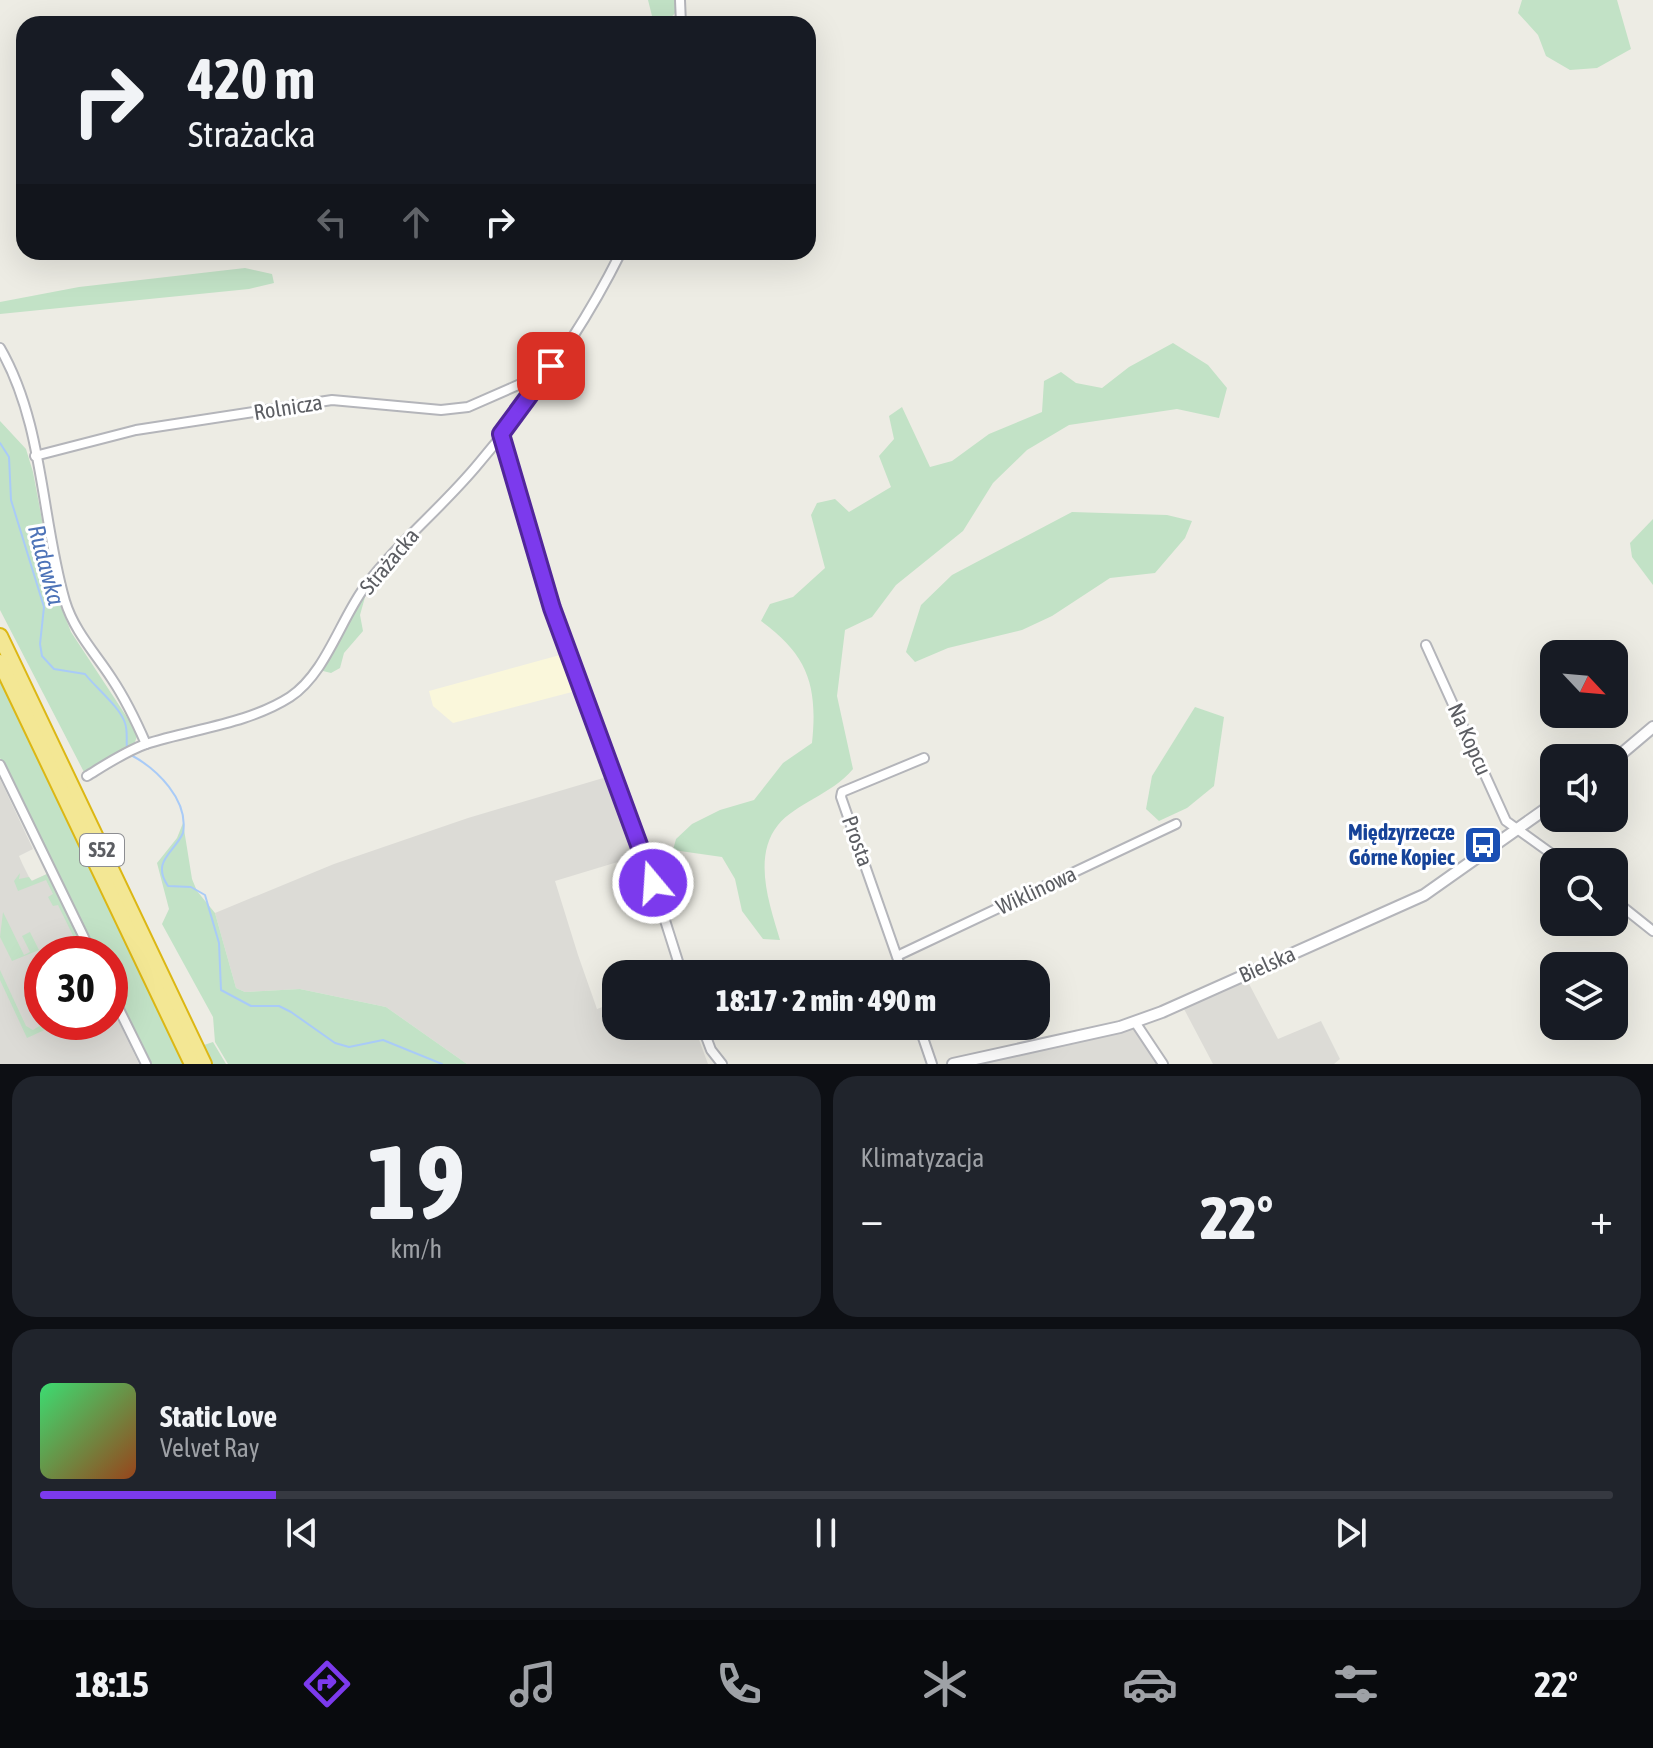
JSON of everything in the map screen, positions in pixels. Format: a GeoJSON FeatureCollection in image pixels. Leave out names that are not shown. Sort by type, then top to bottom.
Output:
{"type":"FeatureCollection","features":[{"type":"Feature","properties":{"kind":"highway","name":"S52"},"geometry":{"type":"LineString","coordinates":[[0,636],[204,1064]]}},
{"type":"Feature","properties":{"kind":"highway","name":"S52"},"geometry":{"type":"LineString","coordinates":[[0,662],[192,1064]]}},
{"type":"Feature","properties":{"kind":"street","name":"Strażacka"},"geometry":{"type":"LineString","coordinates":[[87,776],[146,744],[203,730],[290,697],[309,680],[364,588],[426,517],[478,464],[540,382],[603,289],[617,260]]}},
{"type":"Feature","properties":{"kind":"street"},"geometry":{"type":"LineString","coordinates":[[0,348],[18,390],[35,456],[65,602],[79,631],[133,713],[146,744]]}},
{"type":"Feature","properties":{"kind":"street","name":"Rolnicza"},"geometry":{"type":"LineString","coordinates":[[35,456],[136,430],[332,400],[441,410],[468,407],[525,382],[540,382]]}},
{"type":"Feature","properties":{"kind":"street"},"geometry":{"type":"LineString","coordinates":[[501,434],[552,608],[644,854],[678,960]]}},
{"type":"Feature","properties":{"kind":"street","name":"Na Kopcu"},"geometry":{"type":"LineString","coordinates":[[1426,645],[1486,772],[1495,802],[1506,821],[1516,830]]}},
{"type":"Feature","properties":{"kind":"street"},"geometry":{"type":"LineString","coordinates":[[1628,748],[1653,727]]}},
{"type":"Feature","properties":{"kind":"street","name":"Prosta"},"geometry":{"type":"LineString","coordinates":[[898,960],[841,797],[842,792],[924,758]]}},
{"type":"Feature","properties":{"kind":"street"},"geometry":{"type":"LineString","coordinates":[[0,765],[83,936]]}},
{"type":"Feature","properties":{"kind":"street","name":"Bielska"},"geometry":{"type":"LineString","coordinates":[[953,1064],[1135,1022],[1424,895],[1540,813]]}},
{"type":"Feature","properties":{"kind":"street","name":"Wiklinowa"},"geometry":{"type":"LineString","coordinates":[[897,956],[1176,824]]}},
{"type":"Feature","properties":{"kind":"street"},"geometry":{"type":"LineString","coordinates":[[1516,830],[1542,848]]}},
{"type":"Feature","properties":{"kind":"street"},"geometry":{"type":"LineString","coordinates":[[1628,911],[1653,931]]}},
{"type":"Feature","properties":{"kind":"street"},"geometry":{"type":"LineString","coordinates":[[1135,1022],[1163,1064]]}},
{"type":"Feature","properties":{"kind":"street"},"geometry":{"type":"LineString","coordinates":[[128,1028],[146,1064]]}},
{"type":"Feature","properties":{"kind":"street"},"geometry":{"type":"LineString","coordinates":[[707,1040],[722,1064]]}},
{"type":"Feature","properties":{"kind":"street"},"geometry":{"type":"LineString","coordinates":[[924,1040],[932,1064]]}},
{"type":"Feature","properties":{"kind":"shaded area"},"geometry":{"type":"Polygon","coordinates":[[[560,655],[572,692],[453,723],[433,706],[429,691],[560,655]]]}},
{"type":"Feature","properties":{"kind":"shaded area"},"geometry":{"type":"Polygon","coordinates":[[[610,776],[644,854],[555,881],[597,1009],[602,1007],[602,1040],[699,1040],[708,1064],[467,1064],[386,1007],[300,989],[245,992],[236,988],[215,913],[334,864],[468,818],[610,776]]]}},
{"type":"Feature","properties":{"kind":"shaded area"},"geometry":{"type":"Polygon","coordinates":[[[0,779],[33,849],[19,856],[22,863],[31,881],[47,874],[77,936],[24,936],[24,1040],[127,1040],[139,1064],[0,1064],[0,779]]]}},
{"type":"Feature","properties":{"kind":"shaded area"},"geometry":{"type":"Polygon","coordinates":[[[1247,980],[1278,1039],[1321,1021],[1340,1059],[1334,1064],[1213,1064],[1184,1009],[1247,980]]]}},
{"type":"Feature","properties":{"kind":"shaded area"},"geometry":{"type":"Polygon","coordinates":[[[1134,1028],[1159,1064],[977,1064],[1003,1056],[1134,1028]]]}},
{"type":"Feature","properties":{"kind":"green space"},"geometry":{"type":"Polygon","coordinates":[[[648,0],[675,0],[677,11],[672,16],[652,16],[648,0]]]}},
{"type":"Feature","properties":{"kind":"green space"},"geometry":{"type":"Polygon","coordinates":[[[1522,0],[1617,0],[1631,49],[1597,68],[1570,70],[1546,56],[1538,35],[1518,13],[1522,0]]]}},
{"type":"Feature","properties":{"kind":"green space"},"geometry":{"type":"Polygon","coordinates":[[[245,268],[272,274],[274,283],[249,289],[0,314],[0,302],[79,287],[245,268]]]}},
{"type":"Feature","properties":{"kind":"green space"},"geometry":{"type":"Polygon","coordinates":[[[1173,343],[1208,365],[1227,388],[1219,418],[1177,409],[1069,425],[1027,450],[993,483],[963,531],[896,585],[872,617],[845,630],[837,696],[853,769],[835,786],[785,817],[770,838],[766,852],[766,882],[780,940],[763,939],[742,911],[735,879],[722,857],[673,850],[676,839],[692,824],[720,810],[754,800],[783,763],[812,743],[813,705],[806,673],[790,646],[761,621],[770,604],[793,597],[825,568],[811,515],[817,503],[835,499],[849,512],[891,487],[879,456],[894,439],[889,416],[902,407],[930,467],[952,461],[989,434],[1042,412],[1044,381],[1061,372],[1076,383],[1102,388],[1129,367],[1173,343]]]}},
{"type":"Feature","properties":{"kind":"green space"},"geometry":{"type":"Polygon","coordinates":[[[0,421],[26,449],[56,594],[71,632],[138,734],[133,747],[85,774],[0,610],[0,421]]]}},
{"type":"Feature","properties":{"kind":"green space"},"geometry":{"type":"Polygon","coordinates":[[[1072,512],[1167,515],[1192,521],[1185,538],[1155,573],[1110,578],[1052,616],[1022,630],[948,648],[915,662],[906,652],[921,605],[952,575],[1072,512]]]}},
{"type":"Feature","properties":{"kind":"green space"},"geometry":{"type":"Polygon","coordinates":[[[1653,519],[1653,585],[1632,557],[1630,543],[1653,519]]]}},
{"type":"Feature","properties":{"kind":"green space"},"geometry":{"type":"Polygon","coordinates":[[[367,590],[360,615],[363,631],[344,653],[340,668],[331,673],[319,670],[367,590]]]}},
{"type":"Feature","properties":{"kind":"green space"},"geometry":{"type":"Polygon","coordinates":[[[0,679],[123,936],[87,936],[0,758],[0,679]]]}},
{"type":"Feature","properties":{"kind":"green space"},"geometry":{"type":"Polygon","coordinates":[[[1195,707],[1224,717],[1214,786],[1187,808],[1159,821],[1146,809],[1152,776],[1195,707]]]}},
{"type":"Feature","properties":{"kind":"green space"},"geometry":{"type":"Polygon","coordinates":[[[183,823],[192,879],[197,891],[215,913],[236,988],[245,992],[300,989],[386,1007],[467,1064],[228,1064],[215,1042],[213,1017],[162,924],[169,909],[157,863],[177,838],[183,823]]]}},
{"type":"Feature","properties":{"kind":"green space"},"geometry":{"type":"Polygon","coordinates":[[[20,873],[19,879],[29,877],[32,881],[47,874],[77,936],[73,936],[58,905],[53,906],[48,897],[53,894],[46,880],[18,891],[14,881],[20,873]]]}},
{"type":"Feature","properties":{"kind":"green space"},"geometry":{"type":"Polygon","coordinates":[[[3,912],[24,956],[12,961],[0,937],[3,912]]]}},
{"type":"Feature","properties":{"kind":"green space"},"geometry":{"type":"Polygon","coordinates":[[[128,947],[184,1064],[149,1064],[128,1021],[128,947]]]}},
{"type":"Feature","properties":{"kind":"green space"},"geometry":{"type":"Polygon","coordinates":[[[0,970],[24,1022],[24,1032],[0,980],[0,970]]]}},
{"type":"Feature","properties":{"kind":"green space"},"geometry":{"type":"Polygon","coordinates":[[[213,1042],[226,1064],[213,1064],[204,1045],[213,1042]]]}},
{"type":"Feature","properties":{"kind":"waterway","name":"Rudawka"},"geometry":{"type":"LineString","coordinates":[[0,443],[9,457],[11,500],[44,607],[40,644],[42,656],[54,669],[85,674],[107,698],[125,723],[127,749]]}},
{"type":"Feature","properties":{"kind":"waterway","name":"Rudawka"},"geometry":{"type":"LineString","coordinates":[[131,755],[160,777],[181,809],[183,833],[163,864],[163,877],[168,886],[191,887],[205,895],[219,943],[221,990],[251,1006],[279,1006],[335,1043],[349,1047],[383,1040],[442,1064]]}},
{"type":"Feature","properties":{"kind":"place","name":"Międzyrzecze Górne Kopiec"},"geometry":{"type":"Point","coordinates":[1483,845]}},
{"type":"Feature","properties":{"kind":"route"},"geometry":{"type":"LineString","coordinates":[[551,366],[501,434],[580,691],[653,883]]}}]}
